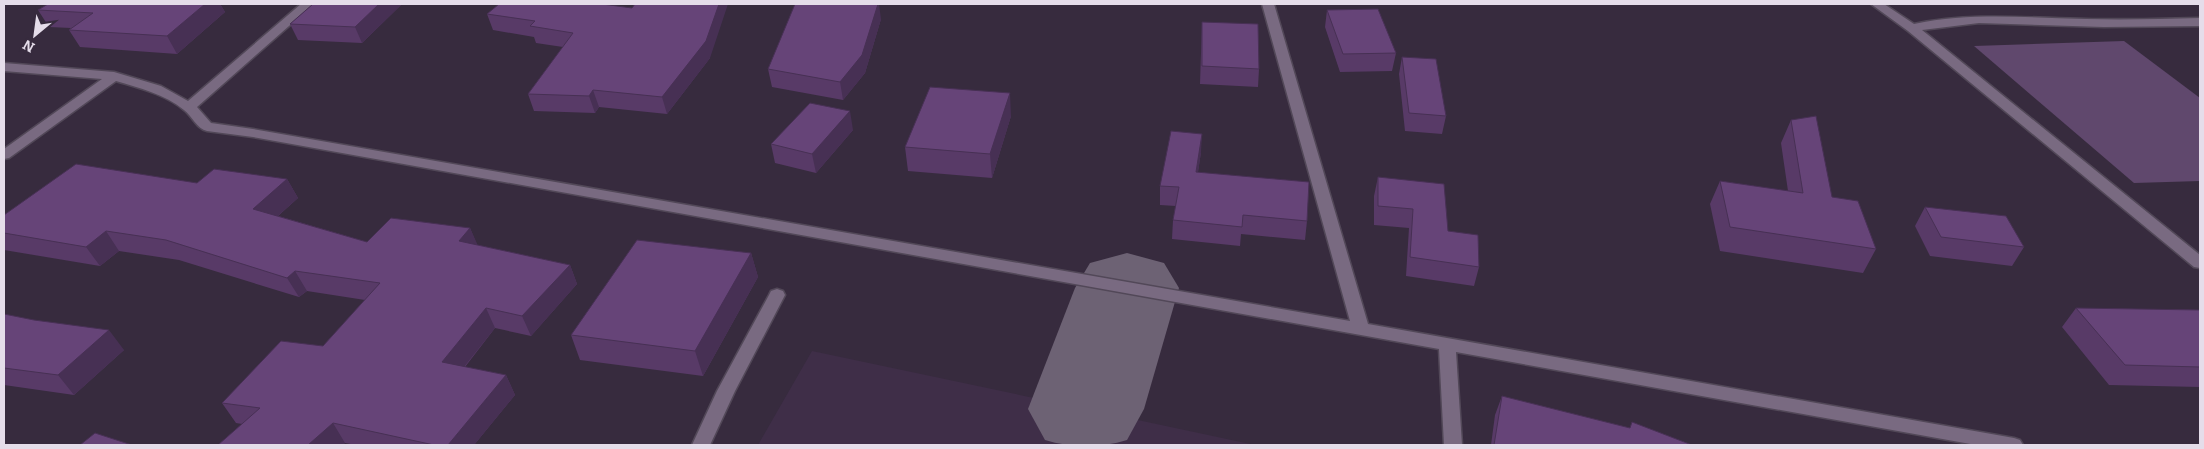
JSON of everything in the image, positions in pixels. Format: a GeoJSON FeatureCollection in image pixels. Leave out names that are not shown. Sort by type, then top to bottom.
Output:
{"type":"FeatureCollection","features":[{"type":"Feature","properties":{"kind":"street"},"geometry":{"type":"LineString","coordinates":[[189,107],[308,4]]}},
{"type":"Feature","properties":{"kind":"street"},"geometry":{"type":"LineString","coordinates":[[1268,4],[1361,330]]}},
{"type":"Feature","properties":{"kind":"street"},"geometry":{"type":"LineString","coordinates":[[1877,4],[1912,28],[2200,263]]}},
{"type":"Feature","properties":{"kind":"street"},"geometry":{"type":"LineString","coordinates":[[1912,28],[1938,22],[1989,18],[2089,23],[2200,22]]}},
{"type":"Feature","properties":{"kind":"street"},"geometry":{"type":"LineString","coordinates":[[4,67],[114,76],[156,89],[189,107],[207,127],[253,133],[2014,445]]}},
{"type":"Feature","properties":{"kind":"street"},"geometry":{"type":"LineString","coordinates":[[4,154],[114,76]]}},
{"type":"Feature","properties":{"kind":"street"},"geometry":{"type":"LineString","coordinates":[[701,445],[726,391],[777,295]]}},
{"type":"Feature","properties":{"kind":"street"},"geometry":{"type":"LineString","coordinates":[[1447,345],[1453,445]]}},
{"type":"Feature","properties":{"kind":"shaded area"},"geometry":{"type":"Polygon","coordinates":[[[2124,41],[2200,98],[2200,181],[2134,183],[1974,46],[2124,41]]]}},
{"type":"Feature","properties":{"kind":"shaded area"},"geometry":{"type":"Polygon","coordinates":[[[812,351],[1086,409],[1255,445],[758,445],[812,351]]]}},
{"type":"Feature","properties":{"kind":"building"},"geometry":{"type":"Polygon","coordinates":[[[48,4],[205,4],[167,36],[69,30],[93,13],[38,10],[48,4]]]}},
{"type":"Feature","properties":{"kind":"building"},"geometry":{"type":"Polygon","coordinates":[[[313,4],[379,4],[355,27],[290,24],[313,4]]]}},
{"type":"Feature","properties":{"kind":"building"},"geometry":{"type":"Polygon","coordinates":[[[499,4],[602,4],[632,8],[635,4],[719,4],[706,41],[662,97],[593,90],[589,96],[528,94],[573,33],[530,26],[535,21],[487,14],[499,4]]]}},
{"type":"Feature","properties":{"kind":"building"},"geometry":{"type":"Polygon","coordinates":[[[795,4],[878,4],[862,55],[840,82],[768,69],[795,4]]]}},
{"type":"Feature","properties":{"kind":"building"},"geometry":{"type":"Polygon","coordinates":[[[1378,9],[1396,53],[1343,54],[1327,10],[1378,9]]]}},
{"type":"Feature","properties":{"kind":"building"},"geometry":{"type":"Polygon","coordinates":[[[1202,22],[1258,24],[1259,69],[1202,66],[1202,22]]]}},
{"type":"Feature","properties":{"kind":"building"},"geometry":{"type":"Polygon","coordinates":[[[1402,57],[1436,59],[1446,116],[1409,113],[1402,57]]]}},
{"type":"Feature","properties":{"kind":"building"},"geometry":{"type":"Polygon","coordinates":[[[930,87],[1010,93],[990,154],[905,147],[930,87]]]}},
{"type":"Feature","properties":{"kind":"building"},"geometry":{"type":"Polygon","coordinates":[[[810,103],[850,111],[812,154],[771,144],[810,103]]]}},
{"type":"Feature","properties":{"kind":"building"},"geometry":{"type":"Polygon","coordinates":[[[1816,116],[1832,197],[1858,201],[1876,249],[1730,227],[1720,181],[1803,193],[1791,120],[1816,116]]]}},
{"type":"Feature","properties":{"kind":"building"},"geometry":{"type":"Polygon","coordinates":[[[1171,131],[1202,134],[1196,172],[1309,182],[1307,221],[1243,215],[1242,227],[1173,220],[1179,187],[1160,186],[1171,131]]]}},
{"type":"Feature","properties":{"kind":"building"},"geometry":{"type":"Polygon","coordinates":[[[76,164],[197,183],[214,169],[287,179],[253,209],[367,242],[391,218],[470,228],[459,241],[570,265],[522,316],[486,308],[442,362],[506,375],[448,445],[434,445],[333,423],[308,445],[218,445],[260,408],[222,403],[281,341],[323,346],[380,283],[295,271],[287,278],[166,240],[106,231],[86,247],[4,233],[4,215],[76,164]]]}},
{"type":"Feature","properties":{"kind":"building"},"geometry":{"type":"Polygon","coordinates":[[[1378,177],[1444,184],[1448,231],[1478,235],[1479,267],[1410,257],[1413,209],[1378,206],[1378,177]]]}},
{"type":"Feature","properties":{"kind":"building"},"geometry":{"type":"Polygon","coordinates":[[[1925,207],[2006,216],[2024,247],[1941,237],[1925,207]]]}},
{"type":"Feature","properties":{"kind":"building"},"geometry":{"type":"Polygon","coordinates":[[[637,240],[751,253],[695,351],[571,335],[637,240]]]}},
{"type":"Feature","properties":{"kind":"building"},"geometry":{"type":"Polygon","coordinates":[[[2076,308],[2200,310],[2200,367],[2125,365],[2076,308]]]}},
{"type":"Feature","properties":{"kind":"building"},"geometry":{"type":"Polygon","coordinates":[[[4,314],[109,330],[58,375],[4,368],[4,314]]]}},
{"type":"Feature","properties":{"kind":"building"},"geometry":{"type":"Polygon","coordinates":[[[1502,396],[1630,428],[1632,422],[1692,445],[1494,445],[1502,396]]]}},
{"type":"Feature","properties":{"kind":"building"},"geometry":{"type":"Polygon","coordinates":[[[95,433],[132,445],[80,445],[95,433]]]}},
{"type":"Feature","properties":{"kind":"taxiway"},"geometry":{"type":"LineString","coordinates":[[1086,409],[1127,288]]}}]}
